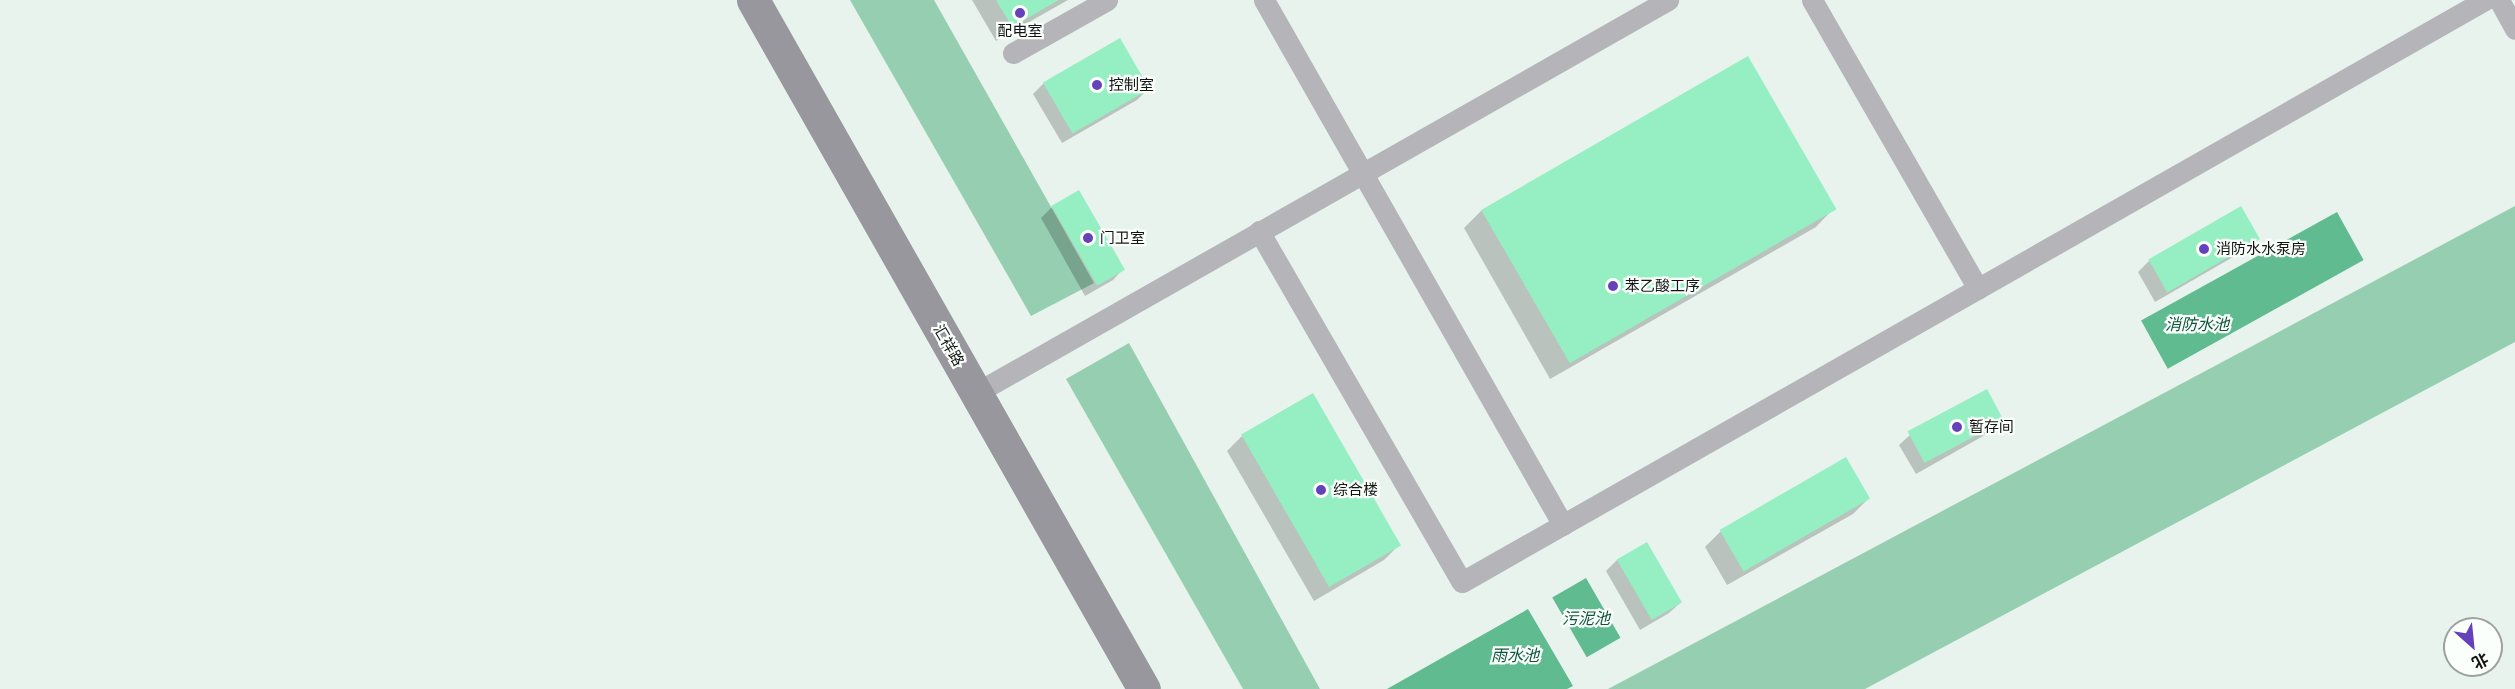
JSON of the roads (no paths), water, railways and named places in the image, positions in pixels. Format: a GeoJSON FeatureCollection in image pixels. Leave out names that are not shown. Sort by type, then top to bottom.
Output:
{"type":"FeatureCollection","features":[{"type":"Feature","properties":{"kind":"main road","name":"汇祥路"},"geometry":{"type":"LineString","coordinates":[[753,0],[1144,689]]}},
{"type":"Feature","properties":{"kind":"lane"},"geometry":{"type":"LineString","coordinates":[[1013,53],[1107,0]]}},
{"type":"Feature","properties":{"kind":"lane"},"geometry":{"type":"LineString","coordinates":[[1264,0],[1563,525]]}},
{"type":"Feature","properties":{"kind":"lane"},"geometry":{"type":"LineString","coordinates":[[976,393],[1668,0]]}},
{"type":"Feature","properties":{"kind":"lane"},"geometry":{"type":"LineString","coordinates":[[1812,0],[1978,289]]}},
{"type":"Feature","properties":{"kind":"lane"},"geometry":{"type":"LineString","coordinates":[[1259,231],[1461,582],[2485,0]]}},
{"type":"Feature","properties":{"kind":"lane"},"geometry":{"type":"LineString","coordinates":[[2499,0],[2515,29]]}},
{"type":"Feature","properties":{"kind":"water","name":"消防水池"},"geometry":{"type":"Polygon","coordinates":[[[2337,212],[2364,260],[2168,369],[2141,321],[2337,212]]]}},
{"type":"Feature","properties":{"kind":"water","name":"污泥池"},"geometry":{"type":"Polygon","coordinates":[[[1586,578],[1620,638],[1587,657],[1552,598],[1586,578]]]}},
{"type":"Feature","properties":{"kind":"water","name":"雨水池"},"geometry":{"type":"Polygon","coordinates":[[[1528,609],[1573,686],[1567,689],[1387,689],[1528,609]]]}},
{"type":"Feature","properties":{"kind":"place","name":"配电室"},"geometry":{"type":"Point","coordinates":[1020,13]}},
{"type":"Feature","properties":{"kind":"place","name":"控制室"},"geometry":{"type":"Point","coordinates":[1097,85]}},
{"type":"Feature","properties":{"kind":"place","name":"门卫室"},"geometry":{"type":"Point","coordinates":[1088,238]}},
{"type":"Feature","properties":{"kind":"place","name":"消防水水泵房"},"geometry":{"type":"Point","coordinates":[2204,249]}},
{"type":"Feature","properties":{"kind":"place","name":"苯乙酸工序"},"geometry":{"type":"Point","coordinates":[1613,286]}},
{"type":"Feature","properties":{"kind":"place","name":"暂存间"},"geometry":{"type":"Point","coordinates":[1957,427]}},
{"type":"Feature","properties":{"kind":"place","name":"综合楼"},"geometry":{"type":"Point","coordinates":[1321,490]}}]}
